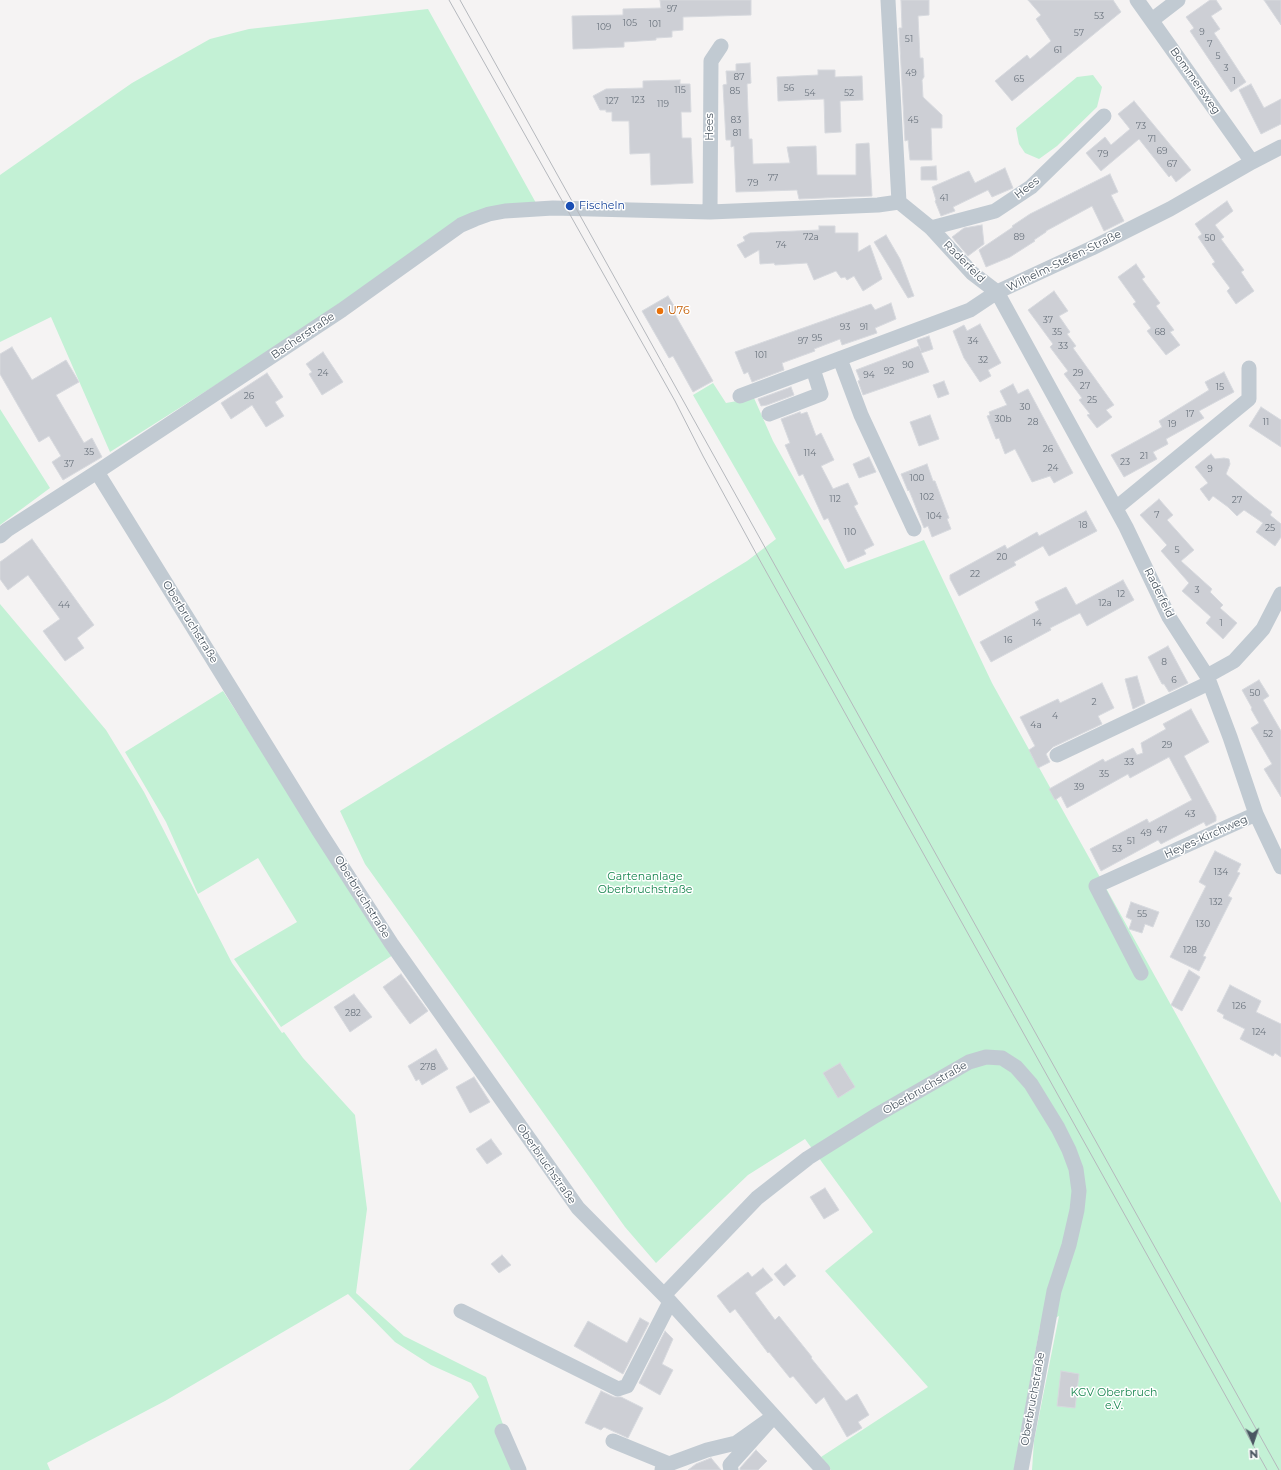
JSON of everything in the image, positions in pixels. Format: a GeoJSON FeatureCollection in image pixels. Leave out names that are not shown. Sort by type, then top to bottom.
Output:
{"type":"FeatureCollection","features":[{"type":"Feature","properties":{"kind":"street"},"geometry":{"type":"LineString","coordinates":[[710,212],[878,205],[899,202],[888,0]]}},
{"type":"Feature","properties":{"kind":"street","name":"Bommersweg"},"geometry":{"type":"LineString","coordinates":[[1138,0],[1252,162]]}},
{"type":"Feature","properties":{"kind":"street"},"geometry":{"type":"LineString","coordinates":[[1152,20],[1178,0]]}},
{"type":"Feature","properties":{"kind":"street","name":"Hees"},"geometry":{"type":"LineString","coordinates":[[710,212],[711,61],[721,46]]}},
{"type":"Feature","properties":{"kind":"street","name":"Hees"},"geometry":{"type":"LineString","coordinates":[[931,228],[995,211],[1031,187],[1104,116]]}},
{"type":"Feature","properties":{"kind":"street","name":"Wilhelm-Stefen-Straße"},"geometry":{"type":"LineString","coordinates":[[740,396],[970,310],[997,292],[1092,248],[1170,209],[1281,147]]}},
{"type":"Feature","properties":{"kind":"street","name":"Raderfeld"},"geometry":{"type":"LineString","coordinates":[[899,202],[931,228],[972,273],[997,292],[1116,508],[1170,617],[1208,679]]}},
{"type":"Feature","properties":{"kind":"street","name":"Bacherstraße"},"geometry":{"type":"LineString","coordinates":[[0,536],[342,310],[460,226],[489,214],[505,211],[554,208],[710,212]]}},
{"type":"Feature","properties":{"kind":"street"},"geometry":{"type":"LineString","coordinates":[[840,359],[861,415],[914,529]]}},
{"type":"Feature","properties":{"kind":"street"},"geometry":{"type":"LineString","coordinates":[[1116,508],[1249,399],[1249,368]]}},
{"type":"Feature","properties":{"kind":"street"},"geometry":{"type":"LineString","coordinates":[[769,414],[821,394],[813,369]]}},
{"type":"Feature","properties":{"kind":"street","name":"Oberbruchstraße"},"geometry":{"type":"LineString","coordinates":[[97,472],[319,831],[391,943],[578,1208],[667,1298],[823,1470]]}},
{"type":"Feature","properties":{"kind":"street"},"geometry":{"type":"LineString","coordinates":[[1057,755],[1208,679],[1234,660],[1263,629],[1281,594]]}},
{"type":"Feature","properties":{"kind":"street","name":"Heyes-Kirchweg"},"geometry":{"type":"LineString","coordinates":[[1141,973],[1096,886],[1256,814],[1230,737],[1208,679]]}},
{"type":"Feature","properties":{"kind":"street"},"geometry":{"type":"LineString","coordinates":[[1256,814],[1281,868]]}},
{"type":"Feature","properties":{"kind":"street","name":"Oberbruchstraße"},"geometry":{"type":"LineString","coordinates":[[461,1311],[618,1390],[627,1386],[667,1298],[757,1198],[808,1158],[875,1116],[969,1062],[986,1057],[1002,1058],[1016,1067],[1031,1084],[1058,1128],[1076,1168],[1080,1191],[1069,1245],[1054,1291],[1021,1470]]}},
{"type":"Feature","properties":{"kind":"street"},"geometry":{"type":"LineString","coordinates":[[613,1441],[665,1467],[707,1450],[736,1443],[774,1416]]}},
{"type":"Feature","properties":{"kind":"street"},"geometry":{"type":"LineString","coordinates":[[731,1470],[730,1465],[774,1416]]}},
{"type":"Feature","properties":{"kind":"street"},"geometry":{"type":"LineString","coordinates":[[502,1431],[519,1470]]}},
{"type":"Feature","properties":{"kind":"green space"},"geometry":{"type":"Polygon","coordinates":[[[428,9],[536,203],[494,207],[110,452],[51,317],[0,342],[0,175],[132,83],[210,39],[249,29],[428,9]]]}},
{"type":"Feature","properties":{"kind":"green space"},"geometry":{"type":"Polygon","coordinates":[[[1093,75],[1102,87],[1097,107],[1057,146],[1039,159],[1025,153],[1019,144],[1016,128],[1077,77],[1093,75]]]}},
{"type":"Feature","properties":{"kind":"green space"},"geometry":{"type":"Polygon","coordinates":[[[713,383],[726,403],[754,398],[773,441],[845,569],[924,540],[992,683],[1281,1203],[1281,1470],[1032,1470],[1034,1441],[1059,1316],[1040,1326],[1014,1470],[831,1470],[821,1457],[928,1387],[825,1271],[873,1232],[805,1139],[748,1175],[656,1263],[625,1227],[365,864],[340,811],[747,561],[776,539],[693,395],[713,383]]]}},
{"type":"Feature","properties":{"kind":"green space"},"geometry":{"type":"Polygon","coordinates":[[[0,409],[50,488],[0,525],[0,409]]]}},
{"type":"Feature","properties":{"kind":"green space"},"geometry":{"type":"Polygon","coordinates":[[[0,604],[106,730],[144,792],[232,963],[282,1033],[284,1032],[303,1058],[355,1115],[367,1209],[356,1293],[404,1336],[486,1377],[505,1430],[522,1470],[409,1470],[479,1397],[471,1383],[431,1365],[395,1342],[348,1294],[165,1401],[47,1463],[50,1470],[0,1470],[0,604]]]}},
{"type":"Feature","properties":{"kind":"green space"},"geometry":{"type":"Polygon","coordinates":[[[223,691],[393,955],[281,1027],[234,959],[297,922],[258,858],[198,894],[166,822],[125,752],[223,691]]]}},
{"type":"Feature","properties":{"kind":"building"},"geometry":{"type":"Polygon","coordinates":[[[660,0],[751,0],[751,15],[683,17],[683,30],[672,31],[672,37],[656,38],[656,40],[624,42],[624,47],[573,49],[572,16],[623,15],[623,9],[661,8],[660,0]]]}},
{"type":"Feature","properties":{"kind":"building"},"geometry":{"type":"Polygon","coordinates":[[[901,0],[929,0],[929,15],[918,16],[920,58],[923,58],[923,97],[942,115],[942,128],[931,128],[932,160],[910,160],[908,140],[905,141],[899,28],[902,28],[901,0]]]}},
{"type":"Feature","properties":{"kind":"building"},"geometry":{"type":"Polygon","coordinates":[[[1028,0],[1113,0],[1121,12],[1012,101],[995,81],[1027,55],[1030,59],[1051,41],[1036,19],[1041,15],[1028,0]]]}},
{"type":"Feature","properties":{"kind":"building"},"geometry":{"type":"Polygon","coordinates":[[[1210,0],[1216,0],[1222,9],[1211,16],[1220,29],[1214,33],[1246,82],[1231,92],[1190,31],[1194,28],[1186,17],[1210,0]]]}},
{"type":"Feature","properties":{"kind":"building"},"geometry":{"type":"Polygon","coordinates":[[[1264,0],[1281,0],[1281,25],[1264,0]]]}},
{"type":"Feature","properties":{"kind":"building"},"geometry":{"type":"Polygon","coordinates":[[[750,63],[751,83],[747,84],[749,139],[752,139],[753,164],[790,163],[787,147],[816,146],[817,175],[856,175],[856,144],[869,143],[872,196],[799,199],[797,190],[736,192],[734,146],[731,147],[731,140],[726,140],[723,85],[727,84],[726,71],[736,71],[736,64],[750,63]]]}},
{"type":"Feature","properties":{"kind":"building"},"geometry":{"type":"Polygon","coordinates":[[[818,70],[835,70],[835,77],[862,76],[863,100],[840,101],[841,132],[825,133],[824,99],[778,101],[777,77],[818,75],[818,70]]]}},
{"type":"Feature","properties":{"kind":"building"},"geometry":{"type":"Polygon","coordinates":[[[680,80],[680,84],[690,84],[691,112],[681,112],[682,138],[691,138],[693,183],[651,185],[650,153],[630,154],[629,121],[612,121],[612,112],[600,110],[593,96],[606,89],[643,88],[643,81],[680,80]]]}},
{"type":"Feature","properties":{"kind":"building"},"geometry":{"type":"Polygon","coordinates":[[[1251,84],[1264,108],[1281,99],[1281,124],[1261,134],[1239,90],[1251,84]]]}},
{"type":"Feature","properties":{"kind":"building"},"geometry":{"type":"Polygon","coordinates":[[[1134,101],[1191,170],[1176,182],[1171,175],[1169,177],[1139,139],[1101,171],[1086,153],[1105,137],[1111,145],[1130,129],[1118,114],[1134,101]]]}},
{"type":"Feature","properties":{"kind":"building"},"geometry":{"type":"Polygon","coordinates":[[[936,166],[937,180],[921,180],[921,167],[936,166]]]}},
{"type":"Feature","properties":{"kind":"building"},"geometry":{"type":"Polygon","coordinates":[[[1005,168],[1013,188],[992,197],[988,190],[953,207],[955,211],[941,216],[935,201],[932,187],[969,171],[975,183],[1005,168]]]}},
{"type":"Feature","properties":{"kind":"building"},"geometry":{"type":"Polygon","coordinates":[[[1110,174],[1118,192],[1111,195],[1124,221],[1104,231],[1092,206],[1046,231],[1034,240],[1035,241],[1010,257],[986,267],[979,250],[1030,214],[1110,174]]]}},
{"type":"Feature","properties":{"kind":"building"},"geometry":{"type":"Polygon","coordinates":[[[1227,201],[1233,211],[1215,225],[1224,237],[1221,239],[1244,270],[1241,272],[1254,291],[1236,304],[1227,291],[1230,288],[1212,264],[1215,262],[1198,237],[1202,234],[1195,224],[1227,201]]]}},
{"type":"Feature","properties":{"kind":"building"},"geometry":{"type":"Polygon","coordinates":[[[982,225],[984,244],[968,256],[952,237],[964,228],[982,225]]]}},
{"type":"Feature","properties":{"kind":"building"},"geometry":{"type":"Polygon","coordinates":[[[819,226],[835,226],[835,233],[858,233],[858,252],[870,245],[882,279],[863,291],[854,276],[847,280],[845,277],[841,278],[836,271],[814,280],[807,263],[775,265],[774,263],[760,264],[759,250],[745,258],[737,245],[745,241],[743,237],[750,233],[819,230],[819,226]]]}},
{"type":"Feature","properties":{"kind":"building"},"geometry":{"type":"Polygon","coordinates":[[[886,235],[900,259],[914,296],[908,298],[874,242],[886,235]]]}},
{"type":"Feature","properties":{"kind":"building"},"geometry":{"type":"Polygon","coordinates":[[[1136,264],[1145,277],[1142,279],[1160,303],[1156,306],[1174,330],[1170,332],[1180,345],[1166,355],[1147,331],[1151,328],[1133,304],[1136,302],[1118,277],[1136,264]]]}},
{"type":"Feature","properties":{"kind":"building"},"geometry":{"type":"Polygon","coordinates":[[[1054,291],[1068,311],[1059,316],[1070,332],[1067,334],[1076,346],[1073,348],[1114,405],[1106,410],[1112,417],[1097,428],[1087,415],[1090,414],[1079,400],[1082,398],[1064,374],[1068,371],[1050,347],[1053,344],[1028,310],[1054,291]]]}},
{"type":"Feature","properties":{"kind":"building"},"geometry":{"type":"Polygon","coordinates":[[[668,296],[676,309],[673,311],[713,381],[693,392],[673,356],[669,358],[642,311],[668,296]]]}},
{"type":"Feature","properties":{"kind":"building"},"geometry":{"type":"Polygon","coordinates":[[[891,303],[896,319],[875,328],[877,333],[842,345],[840,339],[814,349],[815,351],[782,363],[784,370],[752,382],[748,372],[744,374],[735,352],[871,304],[875,310],[891,303]]]}},
{"type":"Feature","properties":{"kind":"building"},"geometry":{"type":"Polygon","coordinates":[[[980,324],[1001,363],[988,370],[991,376],[980,382],[964,358],[953,331],[964,325],[967,331],[980,324]]]}},
{"type":"Feature","properties":{"kind":"building"},"geometry":{"type":"Polygon","coordinates":[[[929,336],[933,349],[921,353],[929,372],[863,395],[856,370],[919,346],[921,351],[917,340],[929,336]]]}},
{"type":"Feature","properties":{"kind":"building"},"geometry":{"type":"Polygon","coordinates":[[[12,347],[32,380],[66,360],[79,382],[56,395],[84,443],[92,438],[102,457],[63,480],[52,462],[61,456],[49,436],[39,442],[0,374],[0,354],[12,347]]]}},
{"type":"Feature","properties":{"kind":"building"},"geometry":{"type":"Polygon","coordinates":[[[323,352],[343,382],[322,395],[309,374],[312,372],[306,364],[323,352]]]}},
{"type":"Feature","properties":{"kind":"building"},"geometry":{"type":"Polygon","coordinates":[[[1224,372],[1234,392],[1199,411],[1204,418],[1166,439],[1168,444],[1153,452],[1157,459],[1124,477],[1111,455],[1162,427],[1159,421],[1209,390],[1205,382],[1224,372]]]}},
{"type":"Feature","properties":{"kind":"building"},"geometry":{"type":"Polygon","coordinates":[[[267,373],[283,397],[275,402],[284,416],[266,427],[252,405],[231,419],[221,403],[267,373]]]}},
{"type":"Feature","properties":{"kind":"building"},"geometry":{"type":"Polygon","coordinates":[[[944,381],[949,394],[938,398],[933,385],[944,381]]]}},
{"type":"Feature","properties":{"kind":"building"},"geometry":{"type":"Polygon","coordinates":[[[1013,384],[1018,394],[1028,389],[1073,473],[1054,483],[1050,476],[1032,482],[1015,449],[1005,454],[999,438],[996,439],[987,416],[990,415],[989,412],[1007,405],[1000,391],[1013,384]]]}},
{"type":"Feature","properties":{"kind":"building"},"geometry":{"type":"Polygon","coordinates":[[[791,387],[794,395],[761,406],[758,399],[791,387]]]}},
{"type":"Feature","properties":{"kind":"building"},"geometry":{"type":"Polygon","coordinates":[[[1261,407],[1281,420],[1281,447],[1249,426],[1261,407]]]}},
{"type":"Feature","properties":{"kind":"building"},"geometry":{"type":"Polygon","coordinates":[[[800,412],[801,414],[807,412],[816,436],[821,433],[834,460],[821,466],[833,489],[848,483],[858,504],[854,506],[874,545],[864,550],[866,554],[848,562],[828,518],[824,520],[803,474],[799,476],[785,445],[790,443],[781,419],[800,412]]]}},
{"type":"Feature","properties":{"kind":"building"},"geometry":{"type":"Polygon","coordinates":[[[930,415],[939,439],[919,446],[910,422],[930,415]]]}},
{"type":"Feature","properties":{"kind":"building"},"geometry":{"type":"Polygon","coordinates":[[[1211,454],[1215,459],[1229,459],[1230,464],[1226,474],[1272,512],[1270,515],[1281,524],[1281,537],[1275,546],[1256,532],[1263,523],[1244,510],[1237,516],[1213,496],[1209,501],[1200,489],[1208,483],[1195,467],[1211,454]]]}},
{"type":"Feature","properties":{"kind":"building"},"geometry":{"type":"Polygon","coordinates":[[[869,457],[876,472],[859,478],[853,464],[869,457]]]}},
{"type":"Feature","properties":{"kind":"building"},"geometry":{"type":"Polygon","coordinates":[[[927,464],[949,518],[947,519],[951,529],[932,537],[928,526],[924,528],[901,474],[927,464]]]}},
{"type":"Feature","properties":{"kind":"building"},"geometry":{"type":"Polygon","coordinates":[[[1159,499],[1173,515],[1167,520],[1194,550],[1181,561],[1212,589],[1210,592],[1223,605],[1220,608],[1237,623],[1223,639],[1206,623],[1211,617],[1182,591],[1189,583],[1161,551],[1167,545],[1140,515],[1159,499]]]}},
{"type":"Feature","properties":{"kind":"building"},"geometry":{"type":"Polygon","coordinates":[[[1086,511],[1097,531],[1049,556],[1043,546],[1014,562],[1016,565],[959,596],[950,579],[950,575],[1005,545],[1007,549],[1037,532],[1039,536],[1086,511]]]}},
{"type":"Feature","properties":{"kind":"building"},"geometry":{"type":"Polygon","coordinates":[[[32,539],[94,625],[77,638],[84,648],[65,661],[43,631],[60,619],[28,575],[8,590],[0,579],[0,562],[32,539]]]}},
{"type":"Feature","properties":{"kind":"building"},"geometry":{"type":"Polygon","coordinates":[[[1123,580],[1134,600],[1087,626],[1080,613],[1050,628],[1051,630],[991,662],[980,642],[1039,610],[1035,602],[1066,587],[1076,605],[1123,580]]]}},
{"type":"Feature","properties":{"kind":"building"},"geometry":{"type":"Polygon","coordinates":[[[1168,646],[1188,683],[1169,692],[1164,684],[1162,684],[1148,657],[1168,646]]]}},
{"type":"Feature","properties":{"kind":"building"},"geometry":{"type":"Polygon","coordinates":[[[1137,676],[1145,703],[1133,709],[1125,679],[1137,676]]]}},
{"type":"Feature","properties":{"kind":"building"},"geometry":{"type":"Polygon","coordinates":[[[1259,680],[1269,696],[1263,700],[1281,731],[1281,797],[1264,769],[1272,764],[1251,728],[1259,723],[1242,690],[1259,680]]]}},
{"type":"Feature","properties":{"kind":"building"},"geometry":{"type":"Polygon","coordinates":[[[1102,683],[1114,708],[1098,716],[1102,724],[1053,747],[1046,754],[1050,762],[1038,768],[1029,750],[1035,746],[1020,717],[1058,699],[1060,703],[1102,683]]]}},
{"type":"Feature","properties":{"kind":"building"},"geometry":{"type":"Polygon","coordinates":[[[1191,709],[1209,742],[1184,756],[1216,816],[1216,821],[1206,826],[1204,822],[1161,844],[1158,840],[1101,871],[1090,849],[1147,819],[1149,823],[1192,800],[1169,757],[1130,778],[1128,774],[1067,808],[1061,796],[1055,800],[1049,789],[1103,759],[1105,762],[1133,748],[1137,755],[1143,753],[1141,743],[1166,729],[1163,724],[1191,709]]]}},
{"type":"Feature","properties":{"kind":"building"},"geometry":{"type":"Polygon","coordinates":[[[1215,851],[1241,864],[1237,872],[1240,873],[1228,896],[1232,898],[1203,956],[1206,957],[1199,971],[1170,957],[1206,886],[1199,882],[1215,851]]]}},
{"type":"Feature","properties":{"kind":"building"},"geometry":{"type":"Polygon","coordinates":[[[1131,902],[1159,912],[1153,927],[1145,924],[1142,933],[1129,929],[1132,920],[1126,917],[1131,902]]]}},
{"type":"Feature","properties":{"kind":"building"},"geometry":{"type":"Polygon","coordinates":[[[1189,970],[1200,977],[1182,1011],[1171,1005],[1189,970]]]}},
{"type":"Feature","properties":{"kind":"building"},"geometry":{"type":"Polygon","coordinates":[[[401,974],[428,1011],[410,1024],[383,987],[401,974]]]}},
{"type":"Feature","properties":{"kind":"building"},"geometry":{"type":"Polygon","coordinates":[[[1230,985],[1261,1001],[1256,1012],[1281,1024],[1281,1057],[1275,1053],[1273,1056],[1240,1039],[1245,1029],[1223,1018],[1224,1015],[1217,1011],[1230,985]]]}},
{"type":"Feature","properties":{"kind":"building"},"geometry":{"type":"Polygon","coordinates":[[[354,994],[372,1017],[350,1032],[334,1007],[354,994]]]}},
{"type":"Feature","properties":{"kind":"building"},"geometry":{"type":"Polygon","coordinates":[[[436,1049],[448,1069],[422,1085],[419,1079],[416,1081],[408,1066],[436,1049]]]}},
{"type":"Feature","properties":{"kind":"building"},"geometry":{"type":"Polygon","coordinates":[[[840,1063],[855,1087],[838,1098],[823,1073],[840,1063]]]}},
{"type":"Feature","properties":{"kind":"building"},"geometry":{"type":"Polygon","coordinates":[[[474,1077],[490,1102],[470,1113],[456,1087],[474,1077]]]}},
{"type":"Feature","properties":{"kind":"building"},"geometry":{"type":"Polygon","coordinates":[[[491,1139],[502,1154],[487,1164],[476,1149],[491,1139]]]}},
{"type":"Feature","properties":{"kind":"building"},"geometry":{"type":"Polygon","coordinates":[[[825,1188],[839,1210],[824,1219],[810,1197],[825,1188]]]}},
{"type":"Feature","properties":{"kind":"building"},"geometry":{"type":"Polygon","coordinates":[[[502,1255],[511,1265],[499,1273],[491,1264],[502,1255]]]}},
{"type":"Feature","properties":{"kind":"building"},"geometry":{"type":"Polygon","coordinates":[[[786,1264],[796,1276],[784,1286],[774,1274],[786,1264]]]}},
{"type":"Feature","properties":{"kind":"building"},"geometry":{"type":"Polygon","coordinates":[[[763,1268],[773,1280],[755,1293],[775,1320],[779,1316],[846,1401],[857,1394],[869,1415],[858,1422],[862,1428],[847,1437],[824,1397],[816,1404],[793,1376],[790,1378],[769,1352],[768,1353],[735,1309],[730,1313],[717,1296],[748,1272],[752,1277],[763,1268]]]}},
{"type":"Feature","properties":{"kind":"building"},"geometry":{"type":"Polygon","coordinates":[[[640,1318],[649,1323],[623,1374],[574,1346],[588,1321],[627,1343],[640,1318]]]}},
{"type":"Feature","properties":{"kind":"building"},"geometry":{"type":"Polygon","coordinates":[[[665,1331],[673,1339],[662,1364],[673,1370],[660,1395],[639,1383],[665,1331]]]}},
{"type":"Feature","properties":{"kind":"building"},"geometry":{"type":"Polygon","coordinates":[[[1061,1371],[1079,1374],[1075,1408],[1057,1406],[1061,1371]]]}},
{"type":"Feature","properties":{"kind":"building"},"geometry":{"type":"Polygon","coordinates":[[[601,1391],[614,1397],[621,1397],[643,1408],[628,1438],[604,1427],[601,1430],[585,1423],[601,1391]]]}},
{"type":"Feature","properties":{"kind":"building"},"geometry":{"type":"Polygon","coordinates":[[[756,1450],[767,1461],[758,1470],[740,1470],[740,1468],[756,1450]]]}},
{"type":"Feature","properties":{"kind":"building"},"geometry":{"type":"Polygon","coordinates":[[[711,1458],[721,1470],[688,1470],[696,1464],[711,1458]]]}},
{"type":"Feature","properties":{"kind":"tram line"},"geometry":{"type":"LineString","coordinates":[[449,0],[675,401],[758,557],[1267,1470]]}},
{"type":"Feature","properties":{"kind":"tram line"},"geometry":{"type":"LineString","coordinates":[[460,0],[1279,1470]]}},
{"type":"Feature","properties":{"kind":"place","name":"Fischeln"},"geometry":{"type":"Point","coordinates":[570,206]}},
{"type":"Feature","properties":{"kind":"place","name":"U76"},"geometry":{"type":"Point","coordinates":[660,311]}},
{"type":"Feature","properties":{"kind":"park label","name":"Gartenanlage Oberbruchstraße"},"geometry":{"type":"Point","coordinates":[645,883]}},
{"type":"Feature","properties":{"kind":"park label","name":"KGV Oberbruch e.V."},"geometry":{"type":"Point","coordinates":[1114,1399]}}]}
